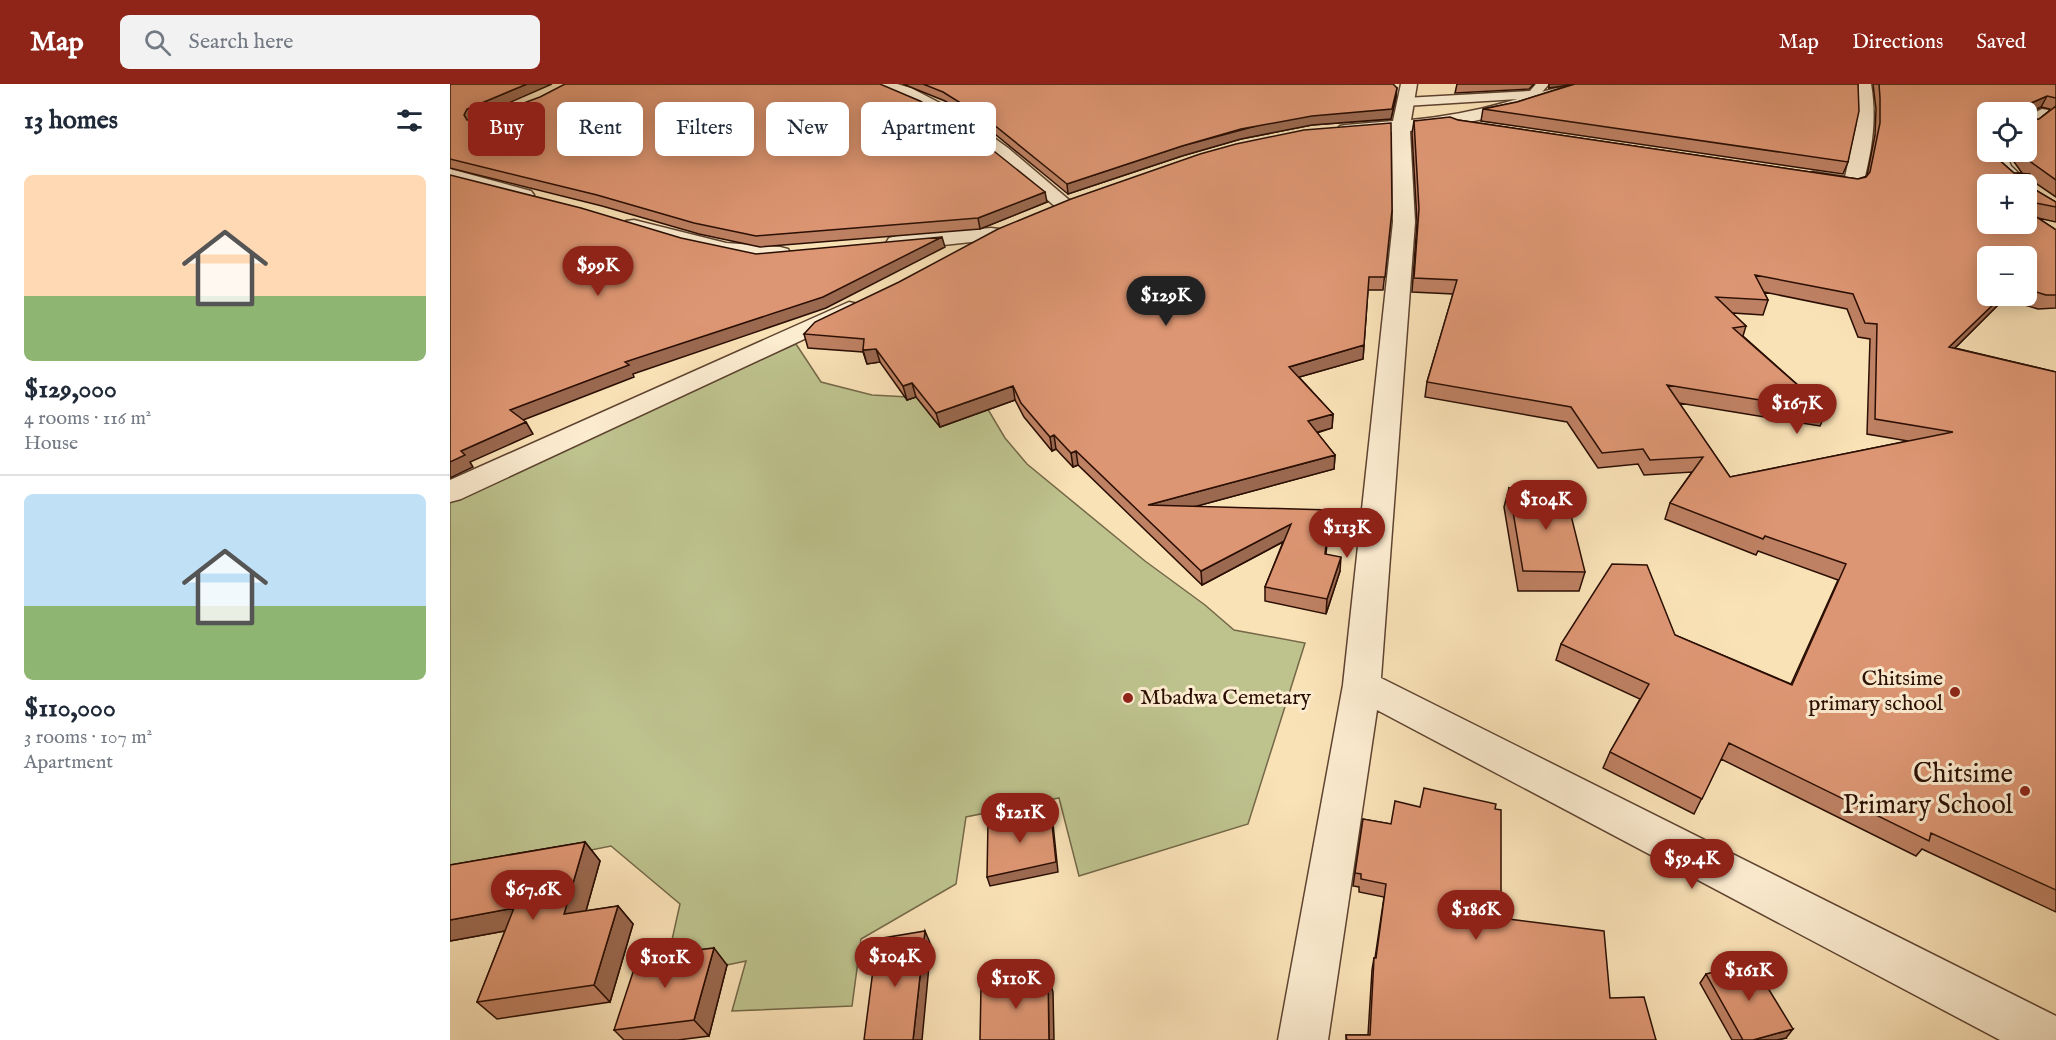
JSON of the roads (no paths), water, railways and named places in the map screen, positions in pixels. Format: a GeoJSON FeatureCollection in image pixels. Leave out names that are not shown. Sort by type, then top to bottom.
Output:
{"type":"FeatureCollection","features":[{"type":"Feature","properties":{"kind":"street"},"geometry":{"type":"LineString","coordinates":[[880,84],[906,93],[957,119],[1006,154],[1065,205]]}},
{"type":"Feature","properties":{"kind":"street"},"geometry":{"type":"LineString","coordinates":[[1440,123],[1509,107],[1585,84]]}},
{"type":"Feature","properties":{"kind":"street"},"geometry":{"type":"LineString","coordinates":[[1794,175],[1853,184],[1867,127],[1868,107],[1863,84]]}},
{"type":"Feature","properties":{"kind":"street"},"geometry":{"type":"LineString","coordinates":[[1303,1040],[1362,685],[1404,222],[1405,104]]}},
{"type":"Feature","properties":{"kind":"street"},"geometry":{"type":"LineString","coordinates":[[1325,132],[1405,104],[1440,123],[1487,130]]}},
{"type":"Feature","properties":{"kind":"street"},"geometry":{"type":"LineString","coordinates":[[2037,117],[2042,114]]}},
{"type":"Feature","properties":{"kind":"street"},"geometry":{"type":"LineString","coordinates":[[1999,162],[2001,169],[2007,174]]}},
{"type":"Feature","properties":{"kind":"street"},"geometry":{"type":"LineString","coordinates":[[450,175],[543,200]]}},
{"type":"Feature","properties":{"kind":"street"},"geometry":{"type":"LineString","coordinates":[[613,219],[694,242],[760,256],[795,252]]}},
{"type":"Feature","properties":{"kind":"street"},"geometry":{"type":"LineString","coordinates":[[876,245],[1001,230],[944,260]]}},
{"type":"Feature","properties":{"kind":"street"},"geometry":{"type":"LineString","coordinates":[[450,492],[773,346],[873,297]]}},
{"type":"Feature","properties":{"kind":"street"},"geometry":{"type":"LineString","coordinates":[[1362,685],[2050,1040]]}},
{"type":"Feature","properties":{"kind":"lane"},"geometry":{"type":"LineString","coordinates":[[1462,84],[1462,100]]}},
{"type":"Feature","properties":{"kind":"lane"},"geometry":{"type":"LineString","coordinates":[[1405,104],[1534,94],[1543,84]]}},
{"type":"Feature","properties":{"kind":"place","name":"Chitsime primary school"},"geometry":{"type":"Point","coordinates":[1955,692]}},
{"type":"Feature","properties":{"kind":"place","name":"Mbadwa Cemetary"},"geometry":{"type":"Point","coordinates":[1128,698]}},
{"type":"Feature","properties":{"kind":"place","name":"Chitsime Primary School"},"geometry":{"type":"Point","coordinates":[2025,791]}}]}
